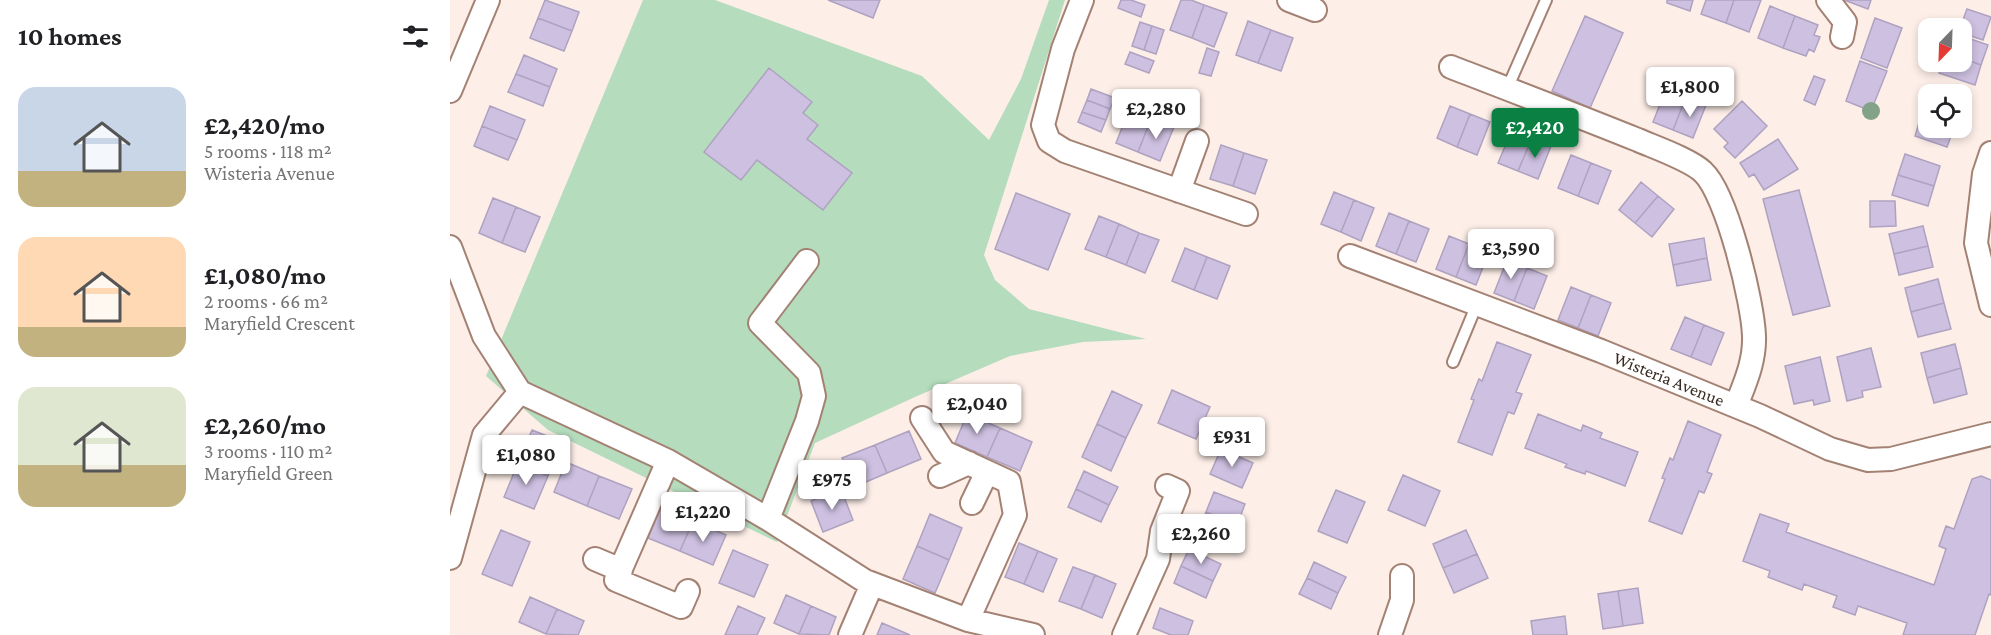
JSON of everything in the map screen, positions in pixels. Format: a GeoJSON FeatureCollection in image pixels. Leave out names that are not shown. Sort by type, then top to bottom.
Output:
{"type":"FeatureCollection","features":[{"type":"Feature","properties":{"kind":"street"},"geometry":{"type":"LineString","coordinates":[[450,91],[488,0]]}},
{"type":"Feature","properties":{"kind":"street"},"geometry":{"type":"LineString","coordinates":[[1082,0],[1063,49],[1043,125],[1049,141],[1065,151],[1246,214]]}},
{"type":"Feature","properties":{"kind":"street"},"geometry":{"type":"LineString","coordinates":[[1289,0],[1316,10]]}},
{"type":"Feature","properties":{"kind":"street"},"geometry":{"type":"LineString","coordinates":[[1828,0],[1845,22],[1842,37]]}},
{"type":"Feature","properties":{"kind":"street"},"geometry":{"type":"LineString","coordinates":[[1451,66],[1675,156],[1704,172],[1720,199],[1731,230],[1748,297],[1754,337],[1751,367],[1736,406]]}},
{"type":"Feature","properties":{"kind":"street"},"geometry":{"type":"LineString","coordinates":[[1179,191],[1197,141]]}},
{"type":"Feature","properties":{"kind":"street"},"geometry":{"type":"LineString","coordinates":[[1991,153],[1984,174],[1976,243],[1991,305]]}},
{"type":"Feature","properties":{"kind":"street"},"geometry":{"type":"LineString","coordinates":[[450,247],[484,336],[520,392],[668,461],[768,519],[872,584],[968,620],[1034,635]]}},
{"type":"Feature","properties":{"kind":"street","name":"Wisteria Avenue"},"geometry":{"type":"LineString","coordinates":[[1350,256],[1601,351],[1736,406],[1830,449],[1868,460],[1891,459],[1991,434]]}},
{"type":"Feature","properties":{"kind":"street"},"geometry":{"type":"LineString","coordinates":[[768,519],[807,421],[814,396],[809,372],[760,323],[807,261]]}},
{"type":"Feature","properties":{"kind":"street"},"geometry":{"type":"LineString","coordinates":[[450,558],[484,435],[520,392]]}},
{"type":"Feature","properties":{"kind":"street"},"geometry":{"type":"LineString","coordinates":[[922,418],[944,452],[1009,482],[1015,515],[968,620]]}},
{"type":"Feature","properties":{"kind":"street"},"geometry":{"type":"LineString","coordinates":[[668,461],[616,580],[681,607],[688,591]]}},
{"type":"Feature","properties":{"kind":"street"},"geometry":{"type":"LineString","coordinates":[[940,476],[978,468]]}},
{"type":"Feature","properties":{"kind":"street"},"geometry":{"type":"LineString","coordinates":[[972,503],[978,468]]}},
{"type":"Feature","properties":{"kind":"street"},"geometry":{"type":"LineString","coordinates":[[1124,635],[1158,559],[1162,531],[1178,491],[1167,486]]}},
{"type":"Feature","properties":{"kind":"street"},"geometry":{"type":"LineString","coordinates":[[595,559],[621,570]]}},
{"type":"Feature","properties":{"kind":"street"},"geometry":{"type":"LineString","coordinates":[[1390,635],[1402,600],[1402,576]]}},
{"type":"Feature","properties":{"kind":"street"},"geometry":{"type":"LineString","coordinates":[[850,635],[872,584]]}},
{"type":"Feature","properties":{"kind":"lane"},"geometry":{"type":"LineString","coordinates":[[1507,88],[1546,0]]}},
{"type":"Feature","properties":{"kind":"lane"},"geometry":{"type":"LineString","coordinates":[[1453,362],[1477,304]]}},
{"type":"Feature","properties":{"kind":"green space"},"geometry":{"type":"Polygon","coordinates":[[[643,0],[715,0],[922,76],[989,140],[1021,79],[1049,0],[1065,0],[984,255],[995,280],[1029,309],[1146,339],[1083,342],[1010,356],[815,443],[777,542],[548,430],[486,376],[643,0]]]}},
{"type":"Feature","properties":{"kind":"building"},"geometry":{"type":"Polygon","coordinates":[[[545,0],[579,12],[572,31],[538,18],[545,0]]]}},
{"type":"Feature","properties":{"kind":"building"},"geometry":{"type":"Polygon","coordinates":[[[828,0],[880,0],[873,18],[828,0]]]}},
{"type":"Feature","properties":{"kind":"building"},"geometry":{"type":"Polygon","coordinates":[[[1121,0],[1131,0],[1145,5],[1141,17],[1118,8],[1121,0]]]}},
{"type":"Feature","properties":{"kind":"building"},"geometry":{"type":"Polygon","coordinates":[[[1181,0],[1191,0],[1204,5],[1192,38],[1170,30],[1181,0]]]}},
{"type":"Feature","properties":{"kind":"building"},"geometry":{"type":"Polygon","coordinates":[[[1667,0],[1693,0],[1690,11],[1667,3],[1667,0]]]}},
{"type":"Feature","properties":{"kind":"building"},"geometry":{"type":"Polygon","coordinates":[[[1706,0],[1734,0],[1726,23],[1701,14],[1706,0]]]}},
{"type":"Feature","properties":{"kind":"building"},"geometry":{"type":"Polygon","coordinates":[[[1734,0],[1761,0],[1749,32],[1726,23],[1734,0]]]}},
{"type":"Feature","properties":{"kind":"building"},"geometry":{"type":"Polygon","coordinates":[[[1844,0],[1871,0],[1868,9],[1844,0]]]}},
{"type":"Feature","properties":{"kind":"building"},"geometry":{"type":"Polygon","coordinates":[[[1204,5],[1227,13],[1214,47],[1192,38],[1204,5]]]}},
{"type":"Feature","properties":{"kind":"building"},"geometry":{"type":"Polygon","coordinates":[[[1770,6],[1795,16],[1783,48],[1758,38],[1770,6]]]}},
{"type":"Feature","properties":{"kind":"building"},"geometry":{"type":"Polygon","coordinates":[[[1967,9],[1991,17],[1983,40],[1972,36],[1972,18],[1964,18],[1967,9]]]}},
{"type":"Feature","properties":{"kind":"building"},"geometry":{"type":"Polygon","coordinates":[[[1585,16],[1623,33],[1590,108],[1552,91],[1585,16]]]}},
{"type":"Feature","properties":{"kind":"building"},"geometry":{"type":"Polygon","coordinates":[[[1795,16],[1818,25],[1814,35],[1820,37],[1814,52],[1809,49],[1806,56],[1783,48],[1795,16]]]}},
{"type":"Feature","properties":{"kind":"building"},"geometry":{"type":"Polygon","coordinates":[[[538,18],[572,31],[564,51],[530,38],[538,18]]]}},
{"type":"Feature","properties":{"kind":"building"},"geometry":{"type":"Polygon","coordinates":[[[1875,18],[1902,28],[1887,68],[1861,58],[1875,18]]]}},
{"type":"Feature","properties":{"kind":"building"},"geometry":{"type":"Polygon","coordinates":[[[1248,21],[1271,30],[1258,63],[1236,55],[1248,21]]]}},
{"type":"Feature","properties":{"kind":"building"},"geometry":{"type":"Polygon","coordinates":[[[1140,22],[1152,26],[1144,50],[1132,46],[1140,22]]]}},
{"type":"Feature","properties":{"kind":"building"},"geometry":{"type":"Polygon","coordinates":[[[1152,26],[1164,30],[1156,54],[1144,50],[1152,26]]]}},
{"type":"Feature","properties":{"kind":"building"},"geometry":{"type":"Polygon","coordinates":[[[1271,30],[1293,38],[1281,71],[1258,63],[1271,30]]]}},
{"type":"Feature","properties":{"kind":"building"},"geometry":{"type":"Polygon","coordinates":[[[1972,39],[1988,45],[1981,65],[1972,62],[1972,39]]]}},
{"type":"Feature","properties":{"kind":"building"},"geometry":{"type":"Polygon","coordinates":[[[1207,48],[1219,52],[1211,76],[1199,73],[1207,48]]]}},
{"type":"Feature","properties":{"kind":"building"},"geometry":{"type":"Polygon","coordinates":[[[1130,52],[1154,61],[1149,73],[1125,64],[1130,52]]]}},
{"type":"Feature","properties":{"kind":"building"},"geometry":{"type":"Polygon","coordinates":[[[524,55],[557,69],[550,87],[516,74],[524,55]]]}},
{"type":"Feature","properties":{"kind":"building"},"geometry":{"type":"Polygon","coordinates":[[[1860,61],[1887,71],[1871,111],[1846,101],[1860,61]]]}},
{"type":"Feature","properties":{"kind":"building"},"geometry":{"type":"Polygon","coordinates":[[[1972,62],[1981,65],[1975,85],[1939,73],[1972,72],[1972,62]]]}},
{"type":"Feature","properties":{"kind":"building"},"geometry":{"type":"Polygon","coordinates":[[[769,68],[812,102],[803,113],[818,125],[807,139],[852,173],[823,210],[757,160],[741,180],[704,152],[769,68]]]}},
{"type":"Feature","properties":{"kind":"building"},"geometry":{"type":"Polygon","coordinates":[[[516,74],[550,87],[543,106],[508,92],[516,74]]]}},
{"type":"Feature","properties":{"kind":"building"},"geometry":{"type":"Polygon","coordinates":[[[1814,76],[1825,80],[1815,105],[1804,100],[1814,76]]]}},
{"type":"Feature","properties":{"kind":"building"},"geometry":{"type":"Polygon","coordinates":[[[1091,89],[1115,98],[1110,109],[1087,100],[1091,89]]]}},
{"type":"Feature","properties":{"kind":"building"},"geometry":{"type":"Polygon","coordinates":[[[1666,89],[1686,97],[1673,130],[1653,122],[1666,89]]]}},
{"type":"Feature","properties":{"kind":"building"},"geometry":{"type":"Polygon","coordinates":[[[1686,97],[1706,105],[1693,138],[1673,130],[1686,97]]]}},
{"type":"Feature","properties":{"kind":"building"},"geometry":{"type":"Polygon","coordinates":[[[1087,100],[1110,109],[1106,120],[1082,112],[1087,100]]]}},
{"type":"Feature","properties":{"kind":"building"},"geometry":{"type":"Polygon","coordinates":[[[1742,101],[1767,126],[1735,158],[1724,147],[1728,143],[1714,129],[1742,101]]]}},
{"type":"Feature","properties":{"kind":"building"},"geometry":{"type":"Polygon","coordinates":[[[490,106],[525,120],[517,140],[482,126],[490,106]]]}},
{"type":"Feature","properties":{"kind":"building"},"geometry":{"type":"Polygon","coordinates":[[[1450,106],[1470,114],[1457,147],[1437,138],[1450,106]]]}},
{"type":"Feature","properties":{"kind":"building"},"geometry":{"type":"Polygon","coordinates":[[[1129,110],[1151,119],[1138,152],[1116,143],[1129,110]]]}},
{"type":"Feature","properties":{"kind":"building"},"geometry":{"type":"Polygon","coordinates":[[[1082,112],[1106,120],[1101,132],[1078,122],[1082,112]]]}},
{"type":"Feature","properties":{"kind":"building"},"geometry":{"type":"Polygon","coordinates":[[[1470,114],[1490,122],[1477,155],[1457,147],[1470,114]]]}},
{"type":"Feature","properties":{"kind":"building"},"geometry":{"type":"Polygon","coordinates":[[[1151,119],[1174,127],[1160,161],[1138,152],[1151,119]]]}},
{"type":"Feature","properties":{"kind":"building"},"geometry":{"type":"Polygon","coordinates":[[[482,126],[517,140],[508,160],[474,146],[482,126]]]}},
{"type":"Feature","properties":{"kind":"building"},"geometry":{"type":"Polygon","coordinates":[[[1512,130],[1532,138],[1518,171],[1498,163],[1512,130]]]}},
{"type":"Feature","properties":{"kind":"building"},"geometry":{"type":"Polygon","coordinates":[[[1532,138],[1551,146],[1538,179],[1518,171],[1532,138]]]}},
{"type":"Feature","properties":{"kind":"building"},"geometry":{"type":"Polygon","coordinates":[[[1921,138],[1950,138],[1947,147],[1921,138]]]}},
{"type":"Feature","properties":{"kind":"building"},"geometry":{"type":"Polygon","coordinates":[[[1778,139],[1798,169],[1764,190],[1754,174],[1749,177],[1740,163],[1778,139]]]}},
{"type":"Feature","properties":{"kind":"building"},"geometry":{"type":"Polygon","coordinates":[[[1221,145],[1244,153],[1233,186],[1210,179],[1221,145]]]}},
{"type":"Feature","properties":{"kind":"building"},"geometry":{"type":"Polygon","coordinates":[[[1244,153],[1267,160],[1255,194],[1233,186],[1244,153]]]}},
{"type":"Feature","properties":{"kind":"building"},"geometry":{"type":"Polygon","coordinates":[[[1905,154],[1940,166],[1934,186],[1898,175],[1905,154]]]}},
{"type":"Feature","properties":{"kind":"building"},"geometry":{"type":"Polygon","coordinates":[[[1571,155],[1591,163],[1578,196],[1558,188],[1571,155]]]}},
{"type":"Feature","properties":{"kind":"building"},"geometry":{"type":"Polygon","coordinates":[[[1591,163],[1611,171],[1598,204],[1578,196],[1591,163]]]}},
{"type":"Feature","properties":{"kind":"building"},"geometry":{"type":"Polygon","coordinates":[[[1898,175],[1934,186],[1928,206],[1892,195],[1898,175]]]}},
{"type":"Feature","properties":{"kind":"building"},"geometry":{"type":"Polygon","coordinates":[[[1641,182],[1658,196],[1635,223],[1619,210],[1641,182]]]}},
{"type":"Feature","properties":{"kind":"building"},"geometry":{"type":"Polygon","coordinates":[[[1799,190],[1830,306],[1793,315],[1763,199],[1799,190]]]}},
{"type":"Feature","properties":{"kind":"building"},"geometry":{"type":"Polygon","coordinates":[[[1334,192],[1354,200],[1341,232],[1321,224],[1334,192]]]}},
{"type":"Feature","properties":{"kind":"building"},"geometry":{"type":"Polygon","coordinates":[[[1016,193],[1070,214],[1048,270],[995,249],[1016,193]]]}},
{"type":"Feature","properties":{"kind":"building"},"geometry":{"type":"Polygon","coordinates":[[[1658,196],[1674,209],[1652,237],[1635,223],[1658,196]]]}},
{"type":"Feature","properties":{"kind":"building"},"geometry":{"type":"Polygon","coordinates":[[[493,198],[516,207],[502,243],[479,233],[493,198]]]}},
{"type":"Feature","properties":{"kind":"building"},"geometry":{"type":"Polygon","coordinates":[[[1354,200],[1374,208],[1361,241],[1341,232],[1354,200]]]}},
{"type":"Feature","properties":{"kind":"building"},"geometry":{"type":"Polygon","coordinates":[[[1870,201],[1895,201],[1896,226],[1870,227],[1870,201]]]}},
{"type":"Feature","properties":{"kind":"building"},"geometry":{"type":"Polygon","coordinates":[[[516,207],[540,217],[525,252],[502,243],[516,207]]]}},
{"type":"Feature","properties":{"kind":"building"},"geometry":{"type":"Polygon","coordinates":[[[1389,213],[1409,221],[1396,254],[1376,246],[1389,213]]]}},
{"type":"Feature","properties":{"kind":"building"},"geometry":{"type":"Polygon","coordinates":[[[1099,216],[1119,224],[1106,257],[1085,249],[1099,216]]]}},
{"type":"Feature","properties":{"kind":"building"},"geometry":{"type":"Polygon","coordinates":[[[1409,221],[1429,229],[1416,262],[1396,254],[1409,221]]]}},
{"type":"Feature","properties":{"kind":"building"},"geometry":{"type":"Polygon","coordinates":[[[1119,224],[1139,233],[1126,265],[1106,257],[1119,224]]]}},
{"type":"Feature","properties":{"kind":"building"},"geometry":{"type":"Polygon","coordinates":[[[1923,226],[1928,246],[1894,254],[1889,234],[1923,226]]]}},
{"type":"Feature","properties":{"kind":"building"},"geometry":{"type":"Polygon","coordinates":[[[1139,233],[1159,240],[1145,273],[1126,265],[1139,233]]]}},
{"type":"Feature","properties":{"kind":"building"},"geometry":{"type":"Polygon","coordinates":[[[1449,236],[1469,244],[1456,277],[1436,269],[1449,236]]]}},
{"type":"Feature","properties":{"kind":"building"},"geometry":{"type":"Polygon","coordinates":[[[1704,238],[1707,258],[1673,265],[1669,244],[1704,238]]]}},
{"type":"Feature","properties":{"kind":"building"},"geometry":{"type":"Polygon","coordinates":[[[1469,244],[1489,252],[1476,285],[1456,277],[1469,244]]]}},
{"type":"Feature","properties":{"kind":"building"},"geometry":{"type":"Polygon","coordinates":[[[1928,246],[1933,267],[1899,275],[1894,254],[1928,246]]]}},
{"type":"Feature","properties":{"kind":"building"},"geometry":{"type":"Polygon","coordinates":[[[1185,248],[1207,257],[1194,290],[1172,281],[1185,248]]]}},
{"type":"Feature","properties":{"kind":"building"},"geometry":{"type":"Polygon","coordinates":[[[1207,257],[1230,266],[1217,299],[1194,290],[1207,257]]]}},
{"type":"Feature","properties":{"kind":"building"},"geometry":{"type":"Polygon","coordinates":[[[1707,258],[1711,280],[1677,286],[1673,265],[1707,258]]]}},
{"type":"Feature","properties":{"kind":"building"},"geometry":{"type":"Polygon","coordinates":[[[1507,260],[1527,268],[1514,301],[1494,293],[1507,260]]]}},
{"type":"Feature","properties":{"kind":"building"},"geometry":{"type":"Polygon","coordinates":[[[1527,268],[1547,276],[1534,309],[1514,301],[1527,268]]]}},
{"type":"Feature","properties":{"kind":"building"},"geometry":{"type":"Polygon","coordinates":[[[1938,279],[1944,303],[1911,312],[1905,288],[1938,279]]]}},
{"type":"Feature","properties":{"kind":"building"},"geometry":{"type":"Polygon","coordinates":[[[1571,287],[1591,295],[1578,328],[1558,320],[1571,287]]]}},
{"type":"Feature","properties":{"kind":"building"},"geometry":{"type":"Polygon","coordinates":[[[1591,295],[1611,303],[1598,336],[1578,328],[1591,295]]]}},
{"type":"Feature","properties":{"kind":"building"},"geometry":{"type":"Polygon","coordinates":[[[1944,303],[1951,329],[1918,337],[1911,312],[1944,303]]]}},
{"type":"Feature","properties":{"kind":"building"},"geometry":{"type":"Polygon","coordinates":[[[1685,317],[1704,325],[1691,357],[1671,349],[1685,317]]]}},
{"type":"Feature","properties":{"kind":"building"},"geometry":{"type":"Polygon","coordinates":[[[1704,325],[1724,333],[1711,365],[1691,357],[1704,325]]]}},
{"type":"Feature","properties":{"kind":"building"},"geometry":{"type":"Polygon","coordinates":[[[1497,342],[1531,355],[1516,392],[1522,394],[1514,414],[1508,412],[1492,455],[1458,442],[1474,400],[1471,399],[1479,379],[1482,381],[1497,342]]]}},
{"type":"Feature","properties":{"kind":"building"},"geometry":{"type":"Polygon","coordinates":[[[1955,344],[1961,368],[1927,378],[1921,353],[1955,344]]]}},
{"type":"Feature","properties":{"kind":"building"},"geometry":{"type":"Polygon","coordinates":[[[1871,348],[1881,387],[1862,391],[1863,397],[1847,401],[1837,357],[1871,348]]]}},
{"type":"Feature","properties":{"kind":"building"},"geometry":{"type":"Polygon","coordinates":[[[1820,357],[1830,401],[1814,405],[1813,400],[1794,404],[1785,366],[1820,357]]]}},
{"type":"Feature","properties":{"kind":"building"},"geometry":{"type":"Polygon","coordinates":[[[1961,368],[1967,394],[1934,403],[1927,378],[1961,368]]]}},
{"type":"Feature","properties":{"kind":"building"},"geometry":{"type":"Polygon","coordinates":[[[1172,390],[1210,407],[1196,439],[1158,423],[1172,390]]]}},
{"type":"Feature","properties":{"kind":"building"},"geometry":{"type":"Polygon","coordinates":[[[1112,391],[1142,405],[1126,438],[1097,424],[1112,391]]]}},
{"type":"Feature","properties":{"kind":"building"},"geometry":{"type":"Polygon","coordinates":[[[967,414],[1000,428],[987,457],[955,443],[967,414]]]}},
{"type":"Feature","properties":{"kind":"building"},"geometry":{"type":"Polygon","coordinates":[[[1538,414],[1581,431],[1583,425],[1602,433],[1600,438],[1638,452],[1625,486],[1586,471],[1585,474],[1565,467],[1567,464],[1525,448],[1538,414]]]}},
{"type":"Feature","properties":{"kind":"building"},"geometry":{"type":"Polygon","coordinates":[[[1688,421],[1721,435],[1707,472],[1712,474],[1704,493],[1699,491],[1682,534],[1649,521],[1665,479],[1662,478],[1670,458],[1673,460],[1688,421]]]}},
{"type":"Feature","properties":{"kind":"building"},"geometry":{"type":"Polygon","coordinates":[[[1097,424],[1126,438],[1111,471],[1082,457],[1097,424]]]}},
{"type":"Feature","properties":{"kind":"building"},"geometry":{"type":"Polygon","coordinates":[[[1000,428],[1032,442],[1020,471],[987,457],[1000,428]]]}},
{"type":"Feature","properties":{"kind":"building"},"geometry":{"type":"Polygon","coordinates":[[[532,430],[562,442],[548,476],[518,463],[532,430]]]}},
{"type":"Feature","properties":{"kind":"building"},"geometry":{"type":"Polygon","coordinates":[[[909,431],[921,459],[887,473],[875,445],[909,431]]]}},
{"type":"Feature","properties":{"kind":"building"},"geometry":{"type":"Polygon","coordinates":[[[875,445],[887,473],[854,487],[842,458],[875,445]]]}},
{"type":"Feature","properties":{"kind":"building"},"geometry":{"type":"Polygon","coordinates":[[[1221,449],[1253,463],[1242,488],[1210,474],[1221,449]]]}},
{"type":"Feature","properties":{"kind":"building"},"geometry":{"type":"Polygon","coordinates":[[[566,462],[599,476],[587,506],[554,492],[566,462]]]}},
{"type":"Feature","properties":{"kind":"building"},"geometry":{"type":"Polygon","coordinates":[[[518,463],[548,476],[534,509],[504,497],[518,463]]]}},
{"type":"Feature","properties":{"kind":"building"},"geometry":{"type":"Polygon","coordinates":[[[1084,471],[1118,487],[1109,505],[1076,489],[1084,471]]]}},
{"type":"Feature","properties":{"kind":"building"},"geometry":{"type":"Polygon","coordinates":[[[1403,475],[1440,491],[1425,526],[1388,510],[1403,475]]]}},
{"type":"Feature","properties":{"kind":"building"},"geometry":{"type":"Polygon","coordinates":[[[599,476],[632,489],[619,519],[587,506],[599,476]]]}},
{"type":"Feature","properties":{"kind":"building"},"geometry":{"type":"Polygon","coordinates":[[[1981,476],[1991,480],[1991,595],[1989,594],[1975,635],[1903,635],[1907,623],[1858,606],[1855,615],[1833,607],[1837,596],[1804,584],[1802,590],[1768,577],[1770,571],[1743,561],[1760,514],[1789,524],[1786,532],[1934,585],[1946,549],[1939,546],[1946,526],[1954,529],[1972,479],[1981,476]]]}},
{"type":"Feature","properties":{"kind":"building"},"geometry":{"type":"Polygon","coordinates":[[[841,489],[853,520],[823,532],[811,501],[841,489]]]}},
{"type":"Feature","properties":{"kind":"building"},"geometry":{"type":"Polygon","coordinates":[[[1076,489],[1109,505],[1101,522],[1068,507],[1076,489]]]}},
{"type":"Feature","properties":{"kind":"building"},"geometry":{"type":"Polygon","coordinates":[[[1336,490],[1365,502],[1347,543],[1318,531],[1336,490]]]}},
{"type":"Feature","properties":{"kind":"building"},"geometry":{"type":"Polygon","coordinates":[[[1214,492],[1245,504],[1237,525],[1206,512],[1214,492]]]}},
{"type":"Feature","properties":{"kind":"building"},"geometry":{"type":"Polygon","coordinates":[[[660,507],[693,521],[680,551],[648,538],[660,507]]]}},
{"type":"Feature","properties":{"kind":"building"},"geometry":{"type":"Polygon","coordinates":[[[1206,512],[1237,525],[1229,545],[1197,532],[1206,512]]]}},
{"type":"Feature","properties":{"kind":"building"},"geometry":{"type":"Polygon","coordinates":[[[930,514],[962,528],[949,560],[917,546],[930,514]]]}},
{"type":"Feature","properties":{"kind":"building"},"geometry":{"type":"Polygon","coordinates":[[[693,521],[726,535],[713,565],[680,551],[693,521]]]}},
{"type":"Feature","properties":{"kind":"building"},"geometry":{"type":"Polygon","coordinates":[[[501,530],[530,542],[512,586],[482,574],[501,530]]]}},
{"type":"Feature","properties":{"kind":"building"},"geometry":{"type":"Polygon","coordinates":[[[1466,530],[1477,554],[1443,568],[1433,544],[1466,530]]]}},
{"type":"Feature","properties":{"kind":"building"},"geometry":{"type":"Polygon","coordinates":[[[1019,543],[1038,551],[1024,584],[1005,577],[1019,543]]]}},
{"type":"Feature","properties":{"kind":"building"},"geometry":{"type":"Polygon","coordinates":[[[917,546],[949,560],[935,593],[903,579],[917,546]]]}},
{"type":"Feature","properties":{"kind":"building"},"geometry":{"type":"Polygon","coordinates":[[[1189,549],[1221,564],[1213,581],[1181,566],[1189,549]]]}},
{"type":"Feature","properties":{"kind":"building"},"geometry":{"type":"Polygon","coordinates":[[[733,550],[768,565],[754,597],[719,583],[733,550]]]}},
{"type":"Feature","properties":{"kind":"building"},"geometry":{"type":"Polygon","coordinates":[[[1038,551],[1057,559],[1043,592],[1024,584],[1038,551]]]}},
{"type":"Feature","properties":{"kind":"building"},"geometry":{"type":"Polygon","coordinates":[[[1477,554],[1488,578],[1454,593],[1443,568],[1477,554]]]}},
{"type":"Feature","properties":{"kind":"building"},"geometry":{"type":"Polygon","coordinates":[[[1314,562],[1346,577],[1338,593],[1307,578],[1314,562]]]}},
{"type":"Feature","properties":{"kind":"building"},"geometry":{"type":"Polygon","coordinates":[[[1181,566],[1213,581],[1206,598],[1174,583],[1181,566]]]}},
{"type":"Feature","properties":{"kind":"building"},"geometry":{"type":"Polygon","coordinates":[[[1073,567],[1095,575],[1081,609],[1059,601],[1073,567]]]}},
{"type":"Feature","properties":{"kind":"building"},"geometry":{"type":"Polygon","coordinates":[[[1095,575],[1116,584],[1102,618],[1081,609],[1095,575]]]}},
{"type":"Feature","properties":{"kind":"building"},"geometry":{"type":"Polygon","coordinates":[[[1307,578],[1338,593],[1331,609],[1299,594],[1307,578]]]}},
{"type":"Feature","properties":{"kind":"building"},"geometry":{"type":"Polygon","coordinates":[[[1638,588],[1643,623],[1623,626],[1618,591],[1638,588]]]}},
{"type":"Feature","properties":{"kind":"building"},"geometry":{"type":"Polygon","coordinates":[[[1618,591],[1623,626],[1603,629],[1598,594],[1618,591]]]}},
{"type":"Feature","properties":{"kind":"building"},"geometry":{"type":"Polygon","coordinates":[[[786,595],[811,606],[799,634],[774,623],[786,595]]]}},
{"type":"Feature","properties":{"kind":"building"},"geometry":{"type":"Polygon","coordinates":[[[530,597],[557,609],[546,634],[519,622],[530,597]]]}},
{"type":"Feature","properties":{"kind":"building"},"geometry":{"type":"Polygon","coordinates":[[[738,606],[765,618],[757,635],[725,635],[738,606]]]}},
{"type":"Feature","properties":{"kind":"building"},"geometry":{"type":"Polygon","coordinates":[[[811,606],[836,617],[829,635],[799,634],[811,606]]]}},
{"type":"Feature","properties":{"kind":"building"},"geometry":{"type":"Polygon","coordinates":[[[1160,608],[1193,621],[1188,635],[1171,635],[1153,628],[1160,608]]]}},
{"type":"Feature","properties":{"kind":"building"},"geometry":{"type":"Polygon","coordinates":[[[557,609],[584,621],[578,635],[546,634],[557,609]]]}},
{"type":"Feature","properties":{"kind":"building"},"geometry":{"type":"Polygon","coordinates":[[[1565,616],[1567,635],[1533,635],[1531,621],[1565,616]]]}},
{"type":"Feature","properties":{"kind":"building"},"geometry":{"type":"Polygon","coordinates":[[[882,623],[910,635],[877,635],[882,623]]]}}]}
